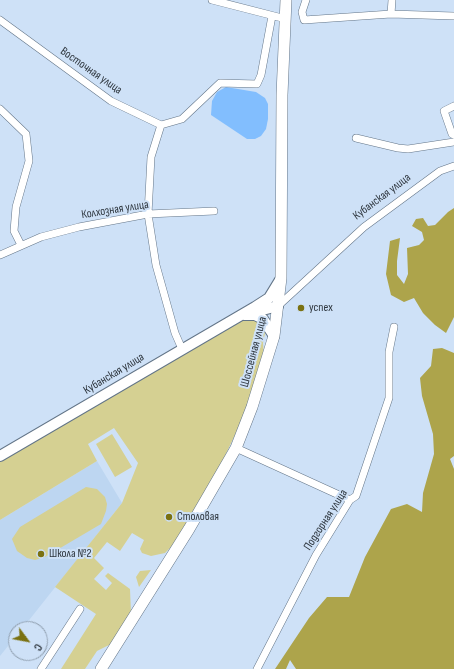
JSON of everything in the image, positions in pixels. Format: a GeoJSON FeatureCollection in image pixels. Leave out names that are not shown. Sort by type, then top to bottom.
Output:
{"type":"FeatureCollection","features":[{"type":"Feature","properties":{"kind":"main road","name":"Шоссейная улица"},"geometry":{"type":"LineString","coordinates":[[101,668],[193,523],[236,448],[252,407],[274,336],[281,278],[282,95],[286,0]]}},
{"type":"Feature","properties":{"kind":"main road"},"geometry":{"type":"LineString","coordinates":[[242,315],[269,298],[281,278]]}},
{"type":"Feature","properties":{"kind":"main road"},"geometry":{"type":"LineString","coordinates":[[242,315],[278,306]]}},
{"type":"Feature","properties":{"kind":"main road"},"geometry":{"type":"LineString","coordinates":[[242,315],[251,314],[263,319],[274,336]]}},
{"type":"Feature","properties":{"kind":"main road","name":"Кубанская улица"},"geometry":{"type":"LineString","coordinates":[[0,456],[242,315]]}},
{"type":"Feature","properties":{"kind":"street"},"geometry":{"type":"LineString","coordinates":[[212,0],[286,19]]}},
{"type":"Feature","properties":{"kind":"street"},"geometry":{"type":"LineString","coordinates":[[306,0],[302,12],[304,20],[391,14],[454,16]]}},
{"type":"Feature","properties":{"kind":"street"},"geometry":{"type":"LineString","coordinates":[[391,14],[392,0]]}},
{"type":"Feature","properties":{"kind":"street"},"geometry":{"type":"LineString","coordinates":[[182,349],[156,266],[148,214],[151,157],[161,125],[182,119],[203,101],[220,83],[234,82],[246,85],[257,84],[261,75],[272,16]]}},
{"type":"Feature","properties":{"kind":"street","name":"Восточная улица"},"geometry":{"type":"LineString","coordinates":[[0,20],[111,101],[161,125]]}},
{"type":"Feature","properties":{"kind":"street"},"geometry":{"type":"LineString","coordinates":[[454,106],[444,111],[452,134],[454,135]]}},
{"type":"Feature","properties":{"kind":"street"},"geometry":{"type":"LineString","coordinates":[[0,109],[26,134],[29,161],[16,207],[14,231],[21,245]]}},
{"type":"Feature","properties":{"kind":"street"},"geometry":{"type":"LineString","coordinates":[[356,138],[408,149],[454,142]]}},
{"type":"Feature","properties":{"kind":"street","name":"Кубанская улица"},"geometry":{"type":"LineString","coordinates":[[278,306],[364,226],[440,171],[454,166]]}},
{"type":"Feature","properties":{"kind":"street","name":"Колхозная улица"},"geometry":{"type":"LineString","coordinates":[[0,255],[21,245],[79,227],[148,214],[214,211]]}},
{"type":"Feature","properties":{"kind":"street","name":"Подгорная улица"},"geometry":{"type":"LineString","coordinates":[[257,669],[316,555],[350,500],[356,496],[389,398],[389,352],[394,327]]}},
{"type":"Feature","properties":{"kind":"street"},"geometry":{"type":"LineString","coordinates":[[236,448],[350,500]]}},
{"type":"Feature","properties":{"kind":"street"},"geometry":{"type":"LineString","coordinates":[[41,669],[80,609]]}},
{"type":"Feature","properties":{"kind":"shaded area"},"geometry":{"type":"Polygon","coordinates":[[[454,208],[454,317],[446,333],[423,313],[414,298],[404,302],[391,295],[386,274],[390,241],[400,238],[397,275],[404,284],[408,274],[407,248],[419,245],[424,240],[422,232],[412,226],[416,219],[423,218],[428,226],[435,225],[454,208]]]}},
{"type":"Feature","properties":{"kind":"shaded area"},"geometry":{"type":"Polygon","coordinates":[[[252,317],[266,328],[263,343],[264,356],[247,410],[220,466],[173,545],[165,553],[151,556],[142,553],[140,549],[144,540],[132,533],[120,551],[107,542],[94,558],[104,568],[94,579],[106,590],[112,583],[105,576],[108,573],[130,589],[131,614],[113,643],[97,651],[85,669],[61,669],[96,614],[55,587],[122,503],[138,463],[114,428],[88,444],[97,461],[0,520],[0,462],[243,318],[252,317]]]}},
{"type":"Feature","properties":{"kind":"shaded area"},"geometry":{"type":"Polygon","coordinates":[[[442,348],[454,353],[454,456],[450,459],[454,469],[454,669],[296,669],[290,660],[286,669],[275,669],[309,618],[327,597],[349,597],[365,557],[391,509],[407,504],[422,512],[423,493],[434,454],[433,434],[422,396],[420,378],[431,366],[433,349],[442,348]]]}},
{"type":"Feature","properties":{"kind":"shaded area"},"geometry":{"type":"Polygon","coordinates":[[[112,434],[132,467],[115,477],[96,444],[112,434]]]}},
{"type":"Feature","properties":{"kind":"shaded area","name":"Школа №2"},"geometry":{"type":"Polygon","coordinates":[[[97,461],[122,503],[28,621],[8,621],[8,646],[0,656],[0,520],[97,461]]]}},
{"type":"Feature","properties":{"kind":"shaded area"},"geometry":{"type":"Polygon","coordinates":[[[86,487],[97,489],[105,497],[107,504],[106,511],[101,524],[45,557],[35,560],[27,558],[17,551],[12,539],[20,527],[86,487]]]}},
{"type":"Feature","properties":{"kind":"shaded area"},"geometry":{"type":"Polygon","coordinates":[[[151,570],[139,587],[136,577],[140,571],[151,570]]]}},
{"type":"Feature","properties":{"kind":"water"},"geometry":{"type":"Polygon","coordinates":[[[226,87],[256,92],[265,98],[268,104],[268,119],[266,129],[261,136],[255,139],[247,139],[211,115],[212,101],[217,92],[226,87]]]}},
{"type":"Feature","properties":{"kind":"place","name":"успех"},"geometry":{"type":"Point","coordinates":[301,308]}},
{"type":"Feature","properties":{"kind":"place","name":"Столовая"},"geometry":{"type":"Point","coordinates":[169,517]}},
{"type":"Feature","properties":{"kind":"place","name":"Школа №2"},"geometry":{"type":"Point","coordinates":[41,554]}}]}
